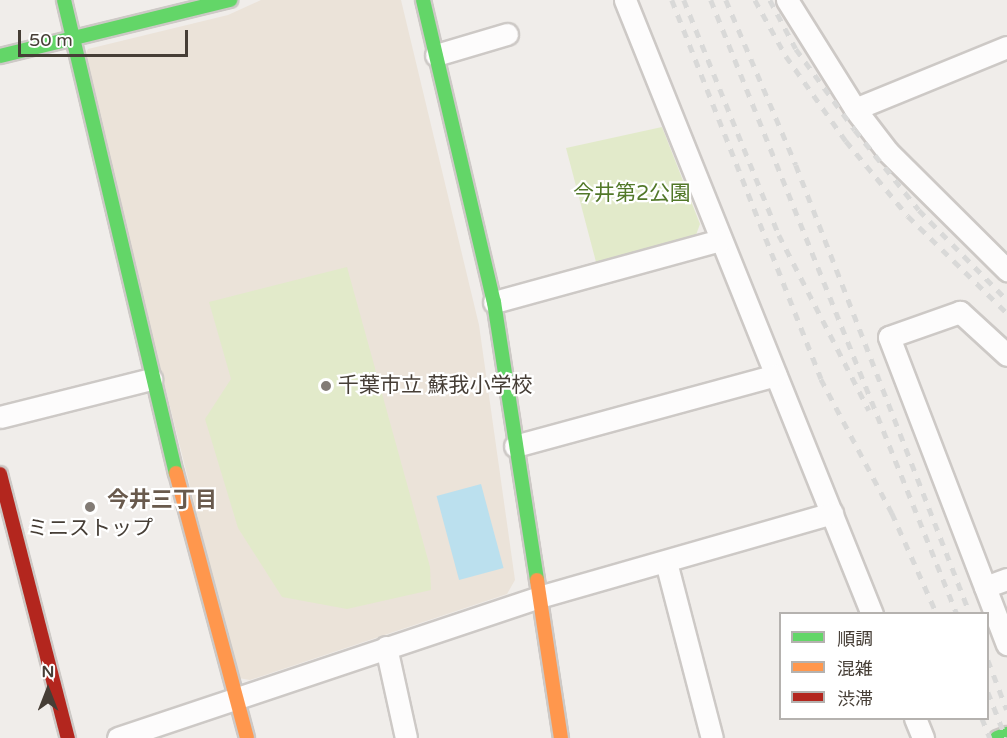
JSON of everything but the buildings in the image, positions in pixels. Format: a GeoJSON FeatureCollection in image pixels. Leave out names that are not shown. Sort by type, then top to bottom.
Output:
{"type":"FeatureCollection","features":[{"type":"Feature","properties":{"kind":"street"},"geometry":{"type":"LineString","coordinates":[[64,0],[151,379],[247,738]]}},
{"type":"Feature","properties":{"kind":"street"},"geometry":{"type":"LineString","coordinates":[[423,0],[494,302],[561,738]]}},
{"type":"Feature","properties":{"kind":"street"},"geometry":{"type":"LineString","coordinates":[[625,0],[871,612]]}},
{"type":"Feature","properties":{"kind":"street"},"geometry":{"type":"LineString","coordinates":[[787,0],[855,109],[888,153],[1007,270]]}},
{"type":"Feature","properties":{"kind":"street"},"geometry":{"type":"LineString","coordinates":[[0,56],[74,40],[226,1]]}},
{"type":"Feature","properties":{"kind":"street"},"geometry":{"type":"LineString","coordinates":[[436,55],[507,34]]}},
{"type":"Feature","properties":{"kind":"street"},"geometry":{"type":"LineString","coordinates":[[855,109],[1007,47]]}},
{"type":"Feature","properties":{"kind":"street"},"geometry":{"type":"LineString","coordinates":[[494,302],[722,240]]}},
{"type":"Feature","properties":{"kind":"street"},"geometry":{"type":"LineString","coordinates":[[1007,355],[960,312],[889,337],[1007,644]]}},
{"type":"Feature","properties":{"kind":"street"},"geometry":{"type":"LineString","coordinates":[[515,446],[776,375]]}},
{"type":"Feature","properties":{"kind":"street"},"geometry":{"type":"LineString","coordinates":[[0,417],[151,379]]}},
{"type":"Feature","properties":{"kind":"street"},"geometry":{"type":"LineString","coordinates":[[0,474],[68,738]]}},
{"type":"Feature","properties":{"kind":"street"},"geometry":{"type":"LineString","coordinates":[[117,738],[237,696],[539,597],[832,513]]}},
{"type":"Feature","properties":{"kind":"street"},"geometry":{"type":"LineString","coordinates":[[666,562],[712,738]]}},
{"type":"Feature","properties":{"kind":"street"},"geometry":{"type":"LineString","coordinates":[[985,587],[1007,579]]}},
{"type":"Feature","properties":{"kind":"street"},"geometry":{"type":"LineString","coordinates":[[386,648],[406,738]]}},
{"type":"Feature","properties":{"kind":"street"},"geometry":{"type":"LineString","coordinates":[[916,720],[923,738]]}},
{"type":"Feature","properties":{"kind":"street"},"geometry":{"type":"LineString","coordinates":[[997,738],[1007,734]]}},
{"type":"Feature","properties":{"kind":"shaded area","name":"千葉市立 蘇我小学校"},"geometry":{"type":"Polygon","coordinates":[[[261,0],[401,0],[479,325],[515,580],[507,594],[250,680],[238,678],[83,59],[88,49],[228,15],[261,0]]]}},
{"type":"Feature","properties":{"kind":"green space","name":"今井第2公園"},"geometry":{"type":"Polygon","coordinates":[[[662,127],[700,224],[696,235],[596,262],[566,148],[662,127]]]}},
{"type":"Feature","properties":{"kind":"green space"},"geometry":{"type":"Polygon","coordinates":[[[347,267],[430,567],[431,590],[347,609],[282,597],[238,528],[205,419],[231,379],[209,302],[347,267]]]}},
{"type":"Feature","properties":{"kind":"water"},"geometry":{"type":"Polygon","coordinates":[[[481,484],[504,568],[459,580],[437,496],[481,484]]]}},
{"type":"Feature","properties":{"kind":"railway"},"geometry":{"type":"LineString","coordinates":[[672,0],[821,379],[892,513],[936,612]]}},
{"type":"Feature","properties":{"kind":"railway"},"geometry":{"type":"LineString","coordinates":[[684,0],[779,235],[869,410]]}},
{"type":"Feature","properties":{"kind":"railway"},"geometry":{"type":"LineString","coordinates":[[711,0],[956,612]]}},
{"type":"Feature","properties":{"kind":"railway"},"geometry":{"type":"LineString","coordinates":[[726,0],[796,165],[969,612]]}},
{"type":"Feature","properties":{"kind":"railway"},"geometry":{"type":"LineString","coordinates":[[755,0],[786,56],[846,141],[908,216],[1007,313]]}},
{"type":"Feature","properties":{"kind":"railway"},"geometry":{"type":"LineString","coordinates":[[770,0],[796,49],[855,130],[919,210],[1007,300]]}},
{"type":"Feature","properties":{"kind":"railway"},"geometry":{"type":"LineString","coordinates":[[989,663],[1007,710]]}},
{"type":"Feature","properties":{"kind":"railway"},"geometry":{"type":"LineString","coordinates":[[989,695],[1006,738]]}},
{"type":"Feature","properties":{"kind":"railway"},"geometry":{"type":"LineString","coordinates":[[983,720],[990,738]]}},
{"type":"Feature","properties":{"kind":"traffic: fast"},"geometry":{"type":"LineString","coordinates":[[64,0],[176,473]]}},
{"type":"Feature","properties":{"kind":"traffic: fast"},"geometry":{"type":"LineString","coordinates":[[0,56],[230,0]]}},
{"type":"Feature","properties":{"kind":"traffic: fast"},"geometry":{"type":"LineString","coordinates":[[423,0],[494,302],[537,580]]}},
{"type":"Feature","properties":{"kind":"traffic: fast"},"geometry":{"type":"LineString","coordinates":[[997,738],[1007,734]]}},
{"type":"Feature","properties":{"kind":"traffic: slow"},"geometry":{"type":"LineString","coordinates":[[176,473],[247,738]]}},
{"type":"Feature","properties":{"kind":"traffic: slow"},"geometry":{"type":"LineString","coordinates":[[537,580],[561,738]]}},
{"type":"Feature","properties":{"kind":"traffic: jam"},"geometry":{"type":"LineString","coordinates":[[0,474],[68,738]]}},
{"type":"Feature","properties":{"kind":"place","name":"千葉市立 蘇我小学校"},"geometry":{"type":"Point","coordinates":[326,386]}},
{"type":"Feature","properties":{"kind":"place","name":"ミニストップ"},"geometry":{"type":"Point","coordinates":[90,507]}},
{"type":"Feature","properties":{"kind":"district","name":"今井三丁目"},"geometry":{"type":"Point","coordinates":[162,501]}}]}
